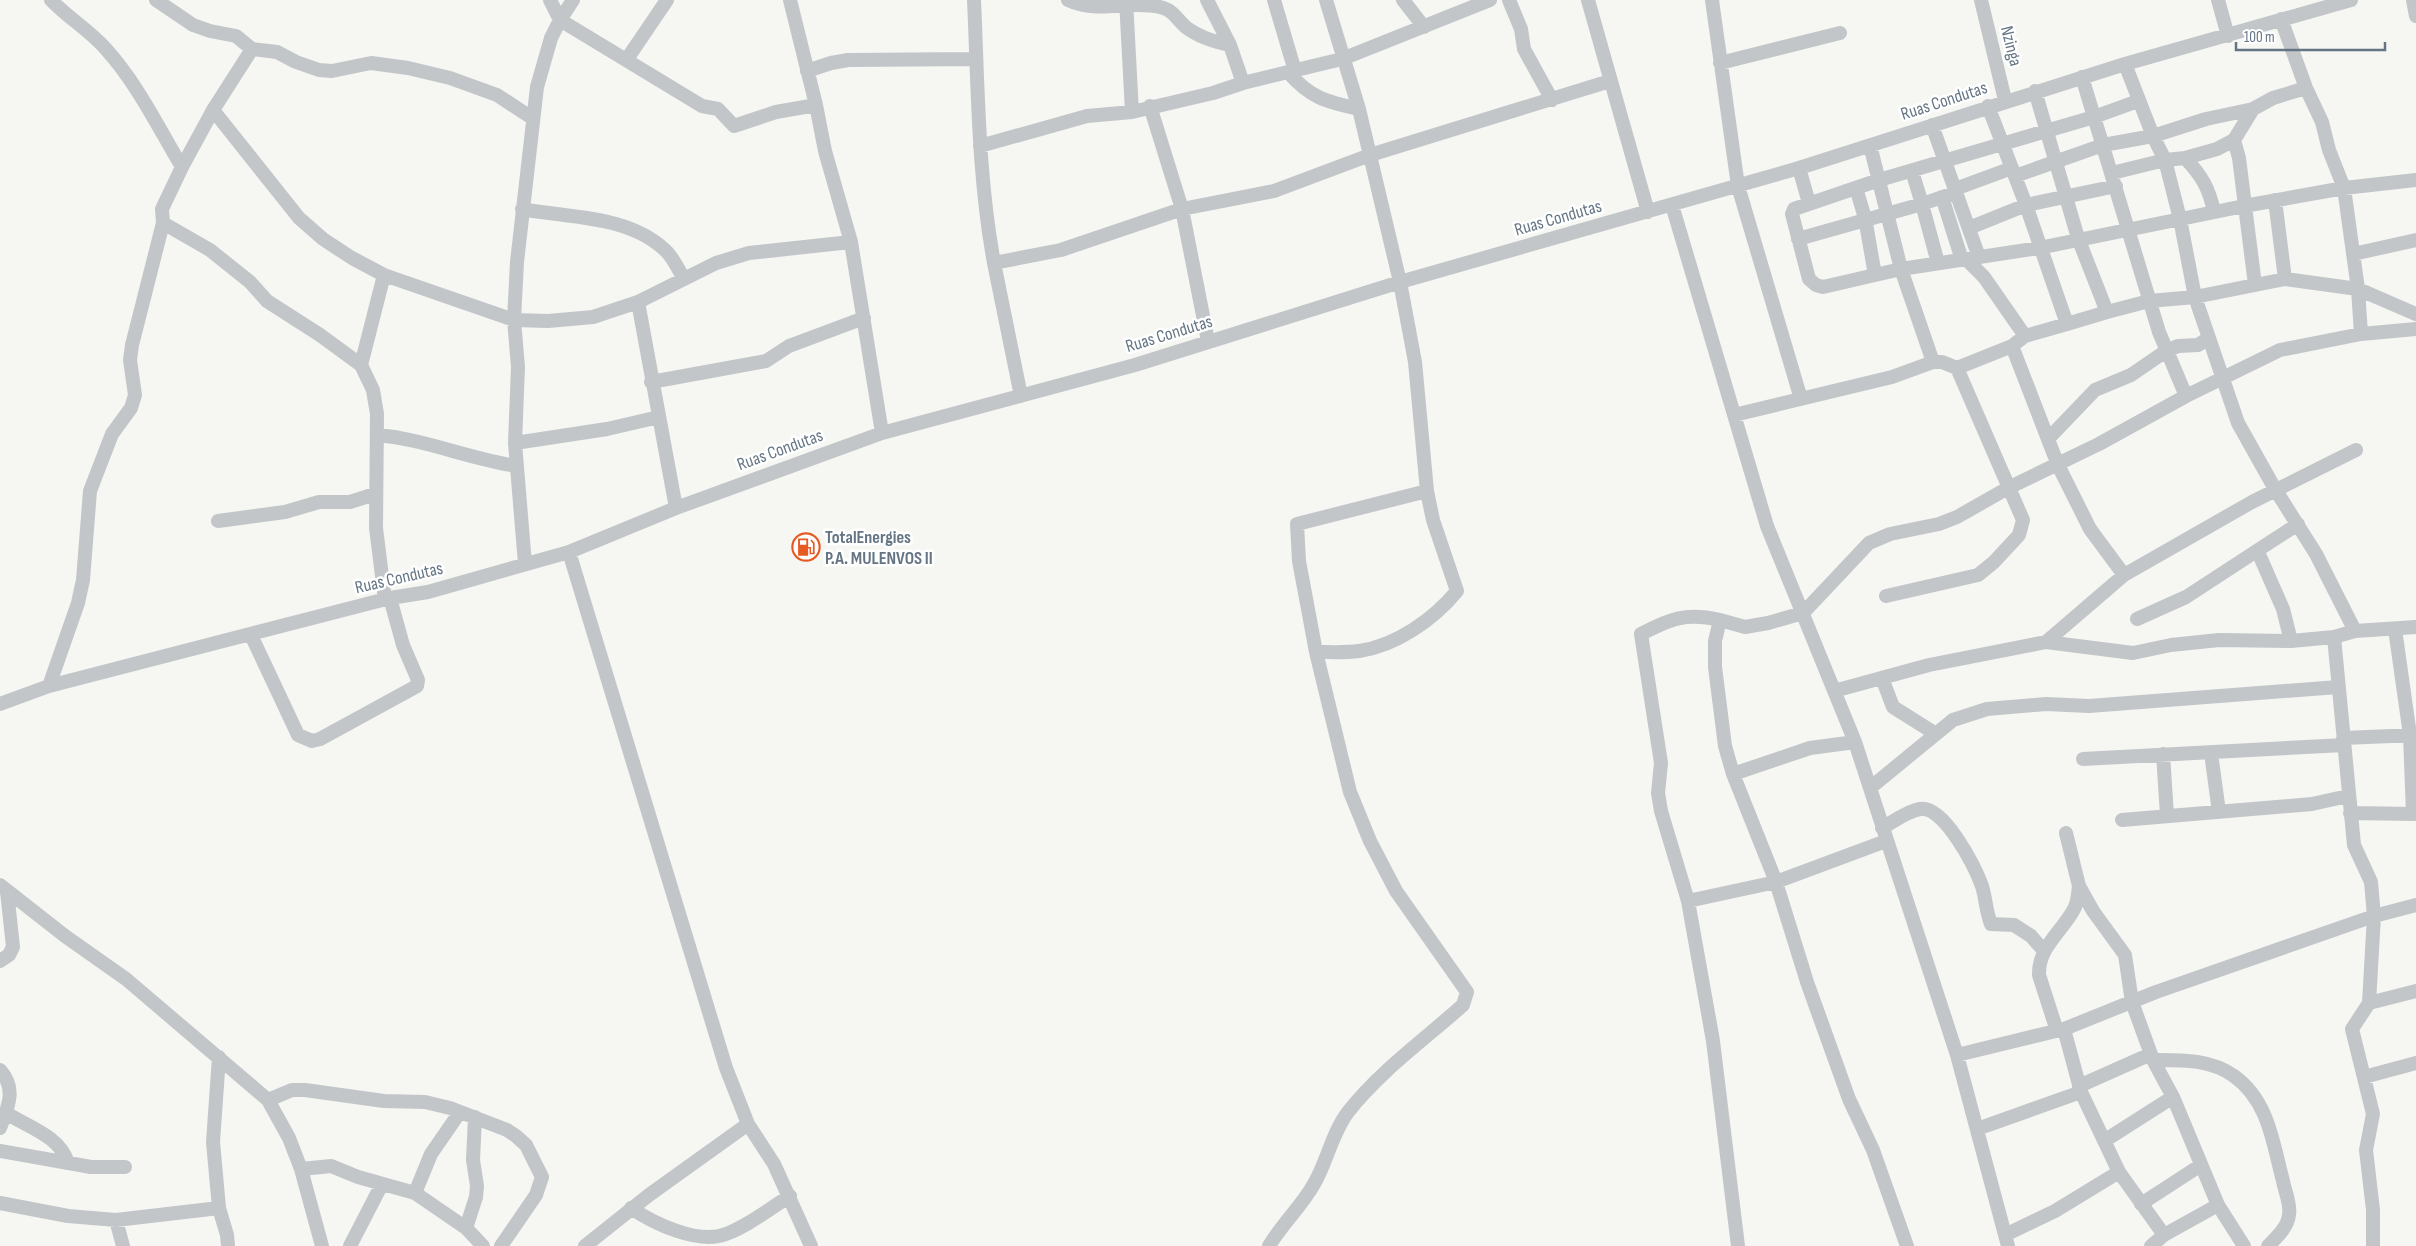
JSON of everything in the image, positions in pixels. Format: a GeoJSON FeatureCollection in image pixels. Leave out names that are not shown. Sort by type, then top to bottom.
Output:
{"type":"FeatureCollection","features":[{"type":"Feature","properties":{"kind":"street"},"geometry":{"type":"LineString","coordinates":[[50,0],[68,18],[104,47],[130,80],[182,167]]}},
{"type":"Feature","properties":{"kind":"street"},"geometry":{"type":"LineString","coordinates":[[156,0],[193,25],[210,31],[236,36],[252,49],[277,52],[296,62],[319,70],[332,71],[371,63],[408,68],[450,78],[497,95],[532,118]]}},
{"type":"Feature","properties":{"kind":"street"},"geometry":{"type":"LineString","coordinates":[[550,0],[560,20],[702,106],[718,109],[734,126],[776,112],[816,104]]}},
{"type":"Feature","properties":{"kind":"street"},"geometry":{"type":"LineString","coordinates":[[525,564],[515,442],[518,367],[514,320],[522,210],[532,118],[542,68],[560,20],[573,0]]}},
{"type":"Feature","properties":{"kind":"street"},"geometry":{"type":"LineString","coordinates":[[627,59],[668,0]]}},
{"type":"Feature","properties":{"kind":"street"},"geometry":{"type":"LineString","coordinates":[[790,0],[816,104],[825,150],[851,242],[882,433]]}},
{"type":"Feature","properties":{"kind":"street"},"geometry":{"type":"LineString","coordinates":[[974,0],[975,58],[984,211],[1021,396]]}},
{"type":"Feature","properties":{"kind":"street"},"geometry":{"type":"LineString","coordinates":[[1068,0],[1080,5],[1126,3],[1167,9],[1179,18],[1185,27],[1197,34],[1230,45]]}},
{"type":"Feature","properties":{"kind":"street"},"geometry":{"type":"LineString","coordinates":[[1207,0],[1230,45],[1243,83]]}},
{"type":"Feature","properties":{"kind":"street"},"geometry":{"type":"LineString","coordinates":[[1274,0],[1292,71],[1300,85],[1316,98],[1359,109]]}},
{"type":"Feature","properties":{"kind":"street"},"geometry":{"type":"LineString","coordinates":[[1316,652],[1358,652],[1397,639],[1438,611],[1457,591],[1433,520],[1427,491],[1414,362],[1400,282],[1359,109],[1342,59],[1326,0]]}},
{"type":"Feature","properties":{"kind":"street"},"geometry":{"type":"LineString","coordinates":[[1403,0],[1424,27]]}},
{"type":"Feature","properties":{"kind":"street"},"geometry":{"type":"LineString","coordinates":[[980,146],[1087,116],[1132,112],[1342,59],[1490,0]]}},
{"type":"Feature","properties":{"kind":"street"},"geometry":{"type":"LineString","coordinates":[[1509,0],[1521,29],[1524,49],[1552,100]]}},
{"type":"Feature","properties":{"kind":"street"},"geometry":{"type":"LineString","coordinates":[[1588,0],[1648,212]]}},
{"type":"Feature","properties":{"kind":"street"},"geometry":{"type":"LineString","coordinates":[[1712,0],[1738,186],[1800,399]]}},
{"type":"Feature","properties":{"kind":"street","name":"Nzinga"},"geometry":{"type":"LineString","coordinates":[[1981,0],[2005,100]]}},
{"type":"Feature","properties":{"kind":"street"},"geometry":{"type":"LineString","coordinates":[[2218,0],[2228,36]]}},
{"type":"Feature","properties":{"kind":"street","name":"Ruas Condutas"},"geometry":{"type":"LineString","coordinates":[[0,704],[49,686],[387,599],[428,592],[569,552],[676,508],[882,433],[1135,365],[1208,341],[1319,309],[1400,282],[1799,168],[2005,100],[2348,0]]}},
{"type":"Feature","properties":{"kind":"street"},"geometry":{"type":"LineString","coordinates":[[2413,0],[2416,16]]}},
{"type":"Feature","properties":{"kind":"street"},"geometry":{"type":"LineString","coordinates":[[1126,3],[1132,112]]}},
{"type":"Feature","properties":{"kind":"street"},"geometry":{"type":"LineString","coordinates":[[2281,20],[2306,88],[2322,122],[2324,134],[2344,188],[2358,289],[2361,334]]}},
{"type":"Feature","properties":{"kind":"street"},"geometry":{"type":"LineString","coordinates":[[1720,63],[1840,33]]}},
{"type":"Feature","properties":{"kind":"street"},"geometry":{"type":"LineString","coordinates":[[49,686],[78,603],[83,580],[90,491],[112,434],[132,408],[135,395],[130,360],[132,345],[163,223],[162,210],[182,167],[213,110],[252,49]]}},
{"type":"Feature","properties":{"kind":"street"},"geometry":{"type":"LineString","coordinates":[[807,71],[831,63],[848,60],[975,58]]}},
{"type":"Feature","properties":{"kind":"street"},"geometry":{"type":"LineString","coordinates":[[2125,64],[2138,101],[2165,160],[2180,219],[2194,297],[2238,423],[2276,490],[2316,554],[2355,631]]}},
{"type":"Feature","properties":{"kind":"street"},"geometry":{"type":"LineString","coordinates":[[2082,77],[2149,301],[2166,351],[2186,396]]}},
{"type":"Feature","properties":{"kind":"street"},"geometry":{"type":"LineString","coordinates":[[994,263],[1061,250],[1182,209],[1274,191],[1370,156],[1610,81]]}},
{"type":"Feature","properties":{"kind":"street"},"geometry":{"type":"LineString","coordinates":[[1798,239],[1865,218],[1922,204],[1956,190],[2103,145],[2153,136],[2206,119],[2253,109],[2273,98],[2306,88]]}},
{"type":"Feature","properties":{"kind":"street"},"geometry":{"type":"LineString","coordinates":[[2035,91],[2078,238],[2106,312]]}},
{"type":"Feature","properties":{"kind":"street"},"geometry":{"type":"LineString","coordinates":[[2138,101],[2094,117],[1879,180],[1809,203],[1792,212],[1809,279],[1816,285],[1822,286],[1901,269],[2039,248],[2078,238],[2275,200],[2344,188],[2416,180]]}},
{"type":"Feature","properties":{"kind":"street"},"geometry":{"type":"LineString","coordinates":[[1150,106],[1182,209],[1208,341]]}},
{"type":"Feature","properties":{"kind":"street"},"geometry":{"type":"LineString","coordinates":[[1988,106],[2026,205],[2039,248],[2067,324]]}},
{"type":"Feature","properties":{"kind":"street"},"geometry":{"type":"LineString","coordinates":[[1969,228],[2026,205],[2065,196],[2114,180],[2165,160],[2185,158],[2217,149],[2234,140],[2253,109]]}},
{"type":"Feature","properties":{"kind":"street"},"geometry":{"type":"LineString","coordinates":[[213,110],[299,218],[324,239],[384,276],[514,320],[548,321],[593,317],[638,302],[716,263],[749,253],[851,242]]}},
{"type":"Feature","properties":{"kind":"street"},"geometry":{"type":"LineString","coordinates":[[1932,125],[1969,228],[1969,259]]}},
{"type":"Feature","properties":{"kind":"street"},"geometry":{"type":"LineString","coordinates":[[2234,140],[2255,286]]}},
{"type":"Feature","properties":{"kind":"street"},"geometry":{"type":"LineString","coordinates":[[1870,145],[1901,269],[1933,362]]}},
{"type":"Feature","properties":{"kind":"street"},"geometry":{"type":"LineString","coordinates":[[2185,158],[2197,171],[2210,191],[2214,212]]}},
{"type":"Feature","properties":{"kind":"street"},"geometry":{"type":"LineString","coordinates":[[1799,168],[1809,203]]}},
{"type":"Feature","properties":{"kind":"street"},"geometry":{"type":"LineString","coordinates":[[1912,171],[1938,263]]}},
{"type":"Feature","properties":{"kind":"street"},"geometry":{"type":"LineString","coordinates":[[1856,188],[1865,218],[1875,275]]}},
{"type":"Feature","properties":{"kind":"street"},"geometry":{"type":"LineString","coordinates":[[1942,197],[1969,259],[1984,277],[2024,336]]}},
{"type":"Feature","properties":{"kind":"street"},"geometry":{"type":"LineString","coordinates":[[2275,200],[2285,279]]}},
{"type":"Feature","properties":{"kind":"street"},"geometry":{"type":"LineString","coordinates":[[1672,205],[1767,526],[1855,742],[1957,1055],[2006,1241],[2119,1172]]}},
{"type":"Feature","properties":{"kind":"street"},"geometry":{"type":"LineString","coordinates":[[522,210],[616,224],[633,230],[666,251],[684,278]]}},
{"type":"Feature","properties":{"kind":"street"},"geometry":{"type":"LineString","coordinates":[[163,223],[210,250],[250,282],[267,300],[361,365],[375,396],[377,435],[376,528],[387,599],[418,680],[417,686],[320,739],[312,741],[298,735],[251,635]]}},
{"type":"Feature","properties":{"kind":"street"},"geometry":{"type":"LineString","coordinates":[[2353,254],[2416,240]]}},
{"type":"Feature","properties":{"kind":"street"},"geometry":{"type":"LineString","coordinates":[[361,365],[384,276]]}},
{"type":"Feature","properties":{"kind":"street"},"geometry":{"type":"LineString","coordinates":[[1734,415],[1892,377],[1933,362],[1942,362],[1957,368],[2012,346],[2024,336],[2149,301],[2194,297],[2285,279],[2358,289],[2416,314]]}},
{"type":"Feature","properties":{"kind":"street"},"geometry":{"type":"LineString","coordinates":[[638,302],[651,382],[676,508]]}},
{"type":"Feature","properties":{"kind":"street"},"geometry":{"type":"LineString","coordinates":[[651,382],[766,361],[800,341],[864,318]]}},
{"type":"Feature","properties":{"kind":"street"},"geometry":{"type":"LineString","coordinates":[[1738,1246],[1712,1040],[1688,901],[1658,794],[1661,763],[1641,634],[1675,618],[1705,617],[1745,627],[1768,623],[1803,613],[1869,543],[1890,534],[1939,524],[1957,517],[2008,488],[2099,444],[2223,376],[2284,348],[2361,334],[2416,329]]}},
{"type":"Feature","properties":{"kind":"street"},"geometry":{"type":"LineString","coordinates":[[2049,438],[2090,393],[2131,375],[2166,351],[2178,346],[2198,345],[2209,338]]}},
{"type":"Feature","properties":{"kind":"street"},"geometry":{"type":"LineString","coordinates":[[2012,346],[2058,465],[2090,529],[2124,575]]}},
{"type":"Feature","properties":{"kind":"street"},"geometry":{"type":"LineString","coordinates":[[1886,596],[1969,578],[1985,569],[2021,530],[2023,520],[1957,368]]}},
{"type":"Feature","properties":{"kind":"street"},"geometry":{"type":"LineString","coordinates":[[515,442],[607,429],[659,417]]}},
{"type":"Feature","properties":{"kind":"street"},"geometry":{"type":"LineString","coordinates":[[377,435],[416,440],[467,456],[517,466]]}},
{"type":"Feature","properties":{"kind":"street"},"geometry":{"type":"LineString","coordinates":[[2046,642],[2124,575],[2276,490],[2356,450]]}},
{"type":"Feature","properties":{"kind":"street"},"geometry":{"type":"LineString","coordinates":[[1269,1246],[1277,1232],[1303,1203],[1348,1113],[1384,1076],[1463,1005],[1466,997],[1464,987],[1396,891],[1370,841],[1350,792],[1316,652],[1299,561],[1297,524],[1427,491]]}},
{"type":"Feature","properties":{"kind":"street"},"geometry":{"type":"LineString","coordinates":[[218,521],[286,512],[319,502],[350,502],[375,494]]}},
{"type":"Feature","properties":{"kind":"street"},"geometry":{"type":"LineString","coordinates":[[2137,619],[2186,597],[2258,552],[2298,524]]}},
{"type":"Feature","properties":{"kind":"street"},"geometry":{"type":"LineString","coordinates":[[569,552],[726,1068],[748,1124],[774,1164],[811,1246]]}},
{"type":"Feature","properties":{"kind":"street"},"geometry":{"type":"LineString","coordinates":[[2258,552],[2283,609],[2291,641]]}},
{"type":"Feature","properties":{"kind":"street"},"geometry":{"type":"LineString","coordinates":[[1720,620],[1715,641],[1715,668],[1725,746],[1733,774],[1776,882],[1807,982],[1849,1099],[1893,1204],[1907,1246]]}},
{"type":"Feature","properties":{"kind":"street"},"geometry":{"type":"LineString","coordinates":[[1834,691],[1929,665],[2046,642],[2132,654],[2171,645],[2219,640],[2291,641],[2334,637],[2355,631],[2395,630],[2416,627]]}},
{"type":"Feature","properties":{"kind":"street"},"geometry":{"type":"LineString","coordinates":[[2350,813],[2415,814],[2413,735],[2395,630]]}},
{"type":"Feature","properties":{"kind":"street"},"geometry":{"type":"LineString","coordinates":[[2334,637],[2354,845],[2371,882],[2374,916],[2368,1003],[2352,1029],[2373,1120],[2366,1150],[2373,1210],[2373,1246]]}},
{"type":"Feature","properties":{"kind":"street"},"geometry":{"type":"LineString","coordinates":[[1882,678],[1893,707],[1936,734]]}},
{"type":"Feature","properties":{"kind":"street"},"geometry":{"type":"LineString","coordinates":[[1870,788],[1953,720],[1987,709],[2046,704],[2089,706],[2338,687]]}},
{"type":"Feature","properties":{"kind":"street"},"geometry":{"type":"LineString","coordinates":[[2083,759],[2164,754],[2211,754],[2413,735]]}},
{"type":"Feature","properties":{"kind":"street"},"geometry":{"type":"LineString","coordinates":[[1733,774],[1810,748],[1855,742]]}},
{"type":"Feature","properties":{"kind":"street"},"geometry":{"type":"LineString","coordinates":[[2164,754],[2167,815]]}},
{"type":"Feature","properties":{"kind":"street"},"geometry":{"type":"LineString","coordinates":[[2211,754],[2219,812]]}},
{"type":"Feature","properties":{"kind":"street"},"geometry":{"type":"LineString","coordinates":[[2122,820],[2312,804],[2348,796]]}},
{"type":"Feature","properties":{"kind":"street"},"geometry":{"type":"LineString","coordinates":[[1688,901],[1776,882],[1884,835],[1920,809],[1928,809],[1935,814],[1959,842],[1980,883],[1991,924],[2014,925],[2031,936],[2044,951]]}},
{"type":"Feature","properties":{"kind":"street"},"geometry":{"type":"LineString","coordinates":[[2066,833],[2079,886],[2093,911],[2125,955],[2132,1002],[2152,1057],[2173,1097],[2218,1205],[2244,1246]]}},
{"type":"Feature","properties":{"kind":"street"},"geometry":{"type":"LineString","coordinates":[[2079,886],[2074,910],[2040,958],[2039,975],[2061,1030],[2080,1089],[2104,1141],[2119,1172],[2164,1235]]}},
{"type":"Feature","properties":{"kind":"street"},"geometry":{"type":"LineString","coordinates":[[0,961],[9,955],[13,947],[4,888]]}},
{"type":"Feature","properties":{"kind":"street"},"geometry":{"type":"LineString","coordinates":[[4,888],[65,936],[126,979],[268,1100],[289,1138],[301,1169],[322,1246]]}},
{"type":"Feature","properties":{"kind":"street"},"geometry":{"type":"LineString","coordinates":[[1957,1055],[2061,1030],[2132,1002],[2374,916],[2416,905]]}},
{"type":"Feature","properties":{"kind":"street"},"geometry":{"type":"LineString","coordinates":[[2368,1003],[2416,991]]}},
{"type":"Feature","properties":{"kind":"street"},"geometry":{"type":"LineString","coordinates":[[1976,1128],[2080,1089],[2152,1057],[2195,1061],[2221,1070],[2245,1084],[2264,1112],[2279,1163],[2290,1213],[2284,1228],[2268,1246]]}},
{"type":"Feature","properties":{"kind":"street"},"geometry":{"type":"LineString","coordinates":[[219,1058],[213,1142],[219,1208],[227,1235],[228,1246]]}},
{"type":"Feature","properties":{"kind":"street"},"geometry":{"type":"LineString","coordinates":[[2364,1077],[2416,1063]]}},
{"type":"Feature","properties":{"kind":"street"},"geometry":{"type":"LineString","coordinates":[[0,1070],[11,1088],[10,1100],[0,1128]]}},
{"type":"Feature","properties":{"kind":"street"},"geometry":{"type":"LineString","coordinates":[[268,1100],[292,1090],[305,1090],[384,1101],[426,1102],[475,1117],[507,1130],[526,1145],[542,1177],[536,1195],[501,1246]]}},
{"type":"Feature","properties":{"kind":"street"},"geometry":{"type":"LineString","coordinates":[[2104,1141],[2173,1097]]}},
{"type":"Feature","properties":{"kind":"street"},"geometry":{"type":"LineString","coordinates":[[415,1192],[431,1154],[460,1112]]}},
{"type":"Feature","properties":{"kind":"street"},"geometry":{"type":"LineString","coordinates":[[6,1113],[52,1140],[65,1152],[68,1163]]}},
{"type":"Feature","properties":{"kind":"street"},"geometry":{"type":"LineString","coordinates":[[466,1228],[476,1196],[473,1160],[475,1117]]}},
{"type":"Feature","properties":{"kind":"street"},"geometry":{"type":"LineString","coordinates":[[585,1246],[598,1241],[631,1208],[748,1124]]}},
{"type":"Feature","properties":{"kind":"street"},"geometry":{"type":"LineString","coordinates":[[0,1152],[91,1167],[125,1167]]}},
{"type":"Feature","properties":{"kind":"street"},"geometry":{"type":"LineString","coordinates":[[2141,1204],[2201,1165]]}},
{"type":"Feature","properties":{"kind":"street"},"geometry":{"type":"LineString","coordinates":[[301,1169],[331,1166],[382,1184],[415,1192],[466,1228],[482,1246]]}},
{"type":"Feature","properties":{"kind":"street"},"geometry":{"type":"LineString","coordinates":[[350,1246],[382,1184]]}},
{"type":"Feature","properties":{"kind":"street"},"geometry":{"type":"LineString","coordinates":[[631,1208],[669,1230],[708,1236],[723,1241],[790,1196]]}},
{"type":"Feature","properties":{"kind":"street"},"geometry":{"type":"LineString","coordinates":[[0,1202],[68,1216],[116,1220],[219,1208]]}},
{"type":"Feature","properties":{"kind":"street"},"geometry":{"type":"LineString","coordinates":[[2151,1246],[2164,1235],[2218,1205]]}},
{"type":"Feature","properties":{"kind":"street"},"geometry":{"type":"LineString","coordinates":[[116,1220],[123,1246]]}},
{"type":"Feature","properties":{"kind":"place","name":"TotalEnergies P.A. MULENVOS II"},"geometry":{"type":"Point","coordinates":[806,547]}}]}
